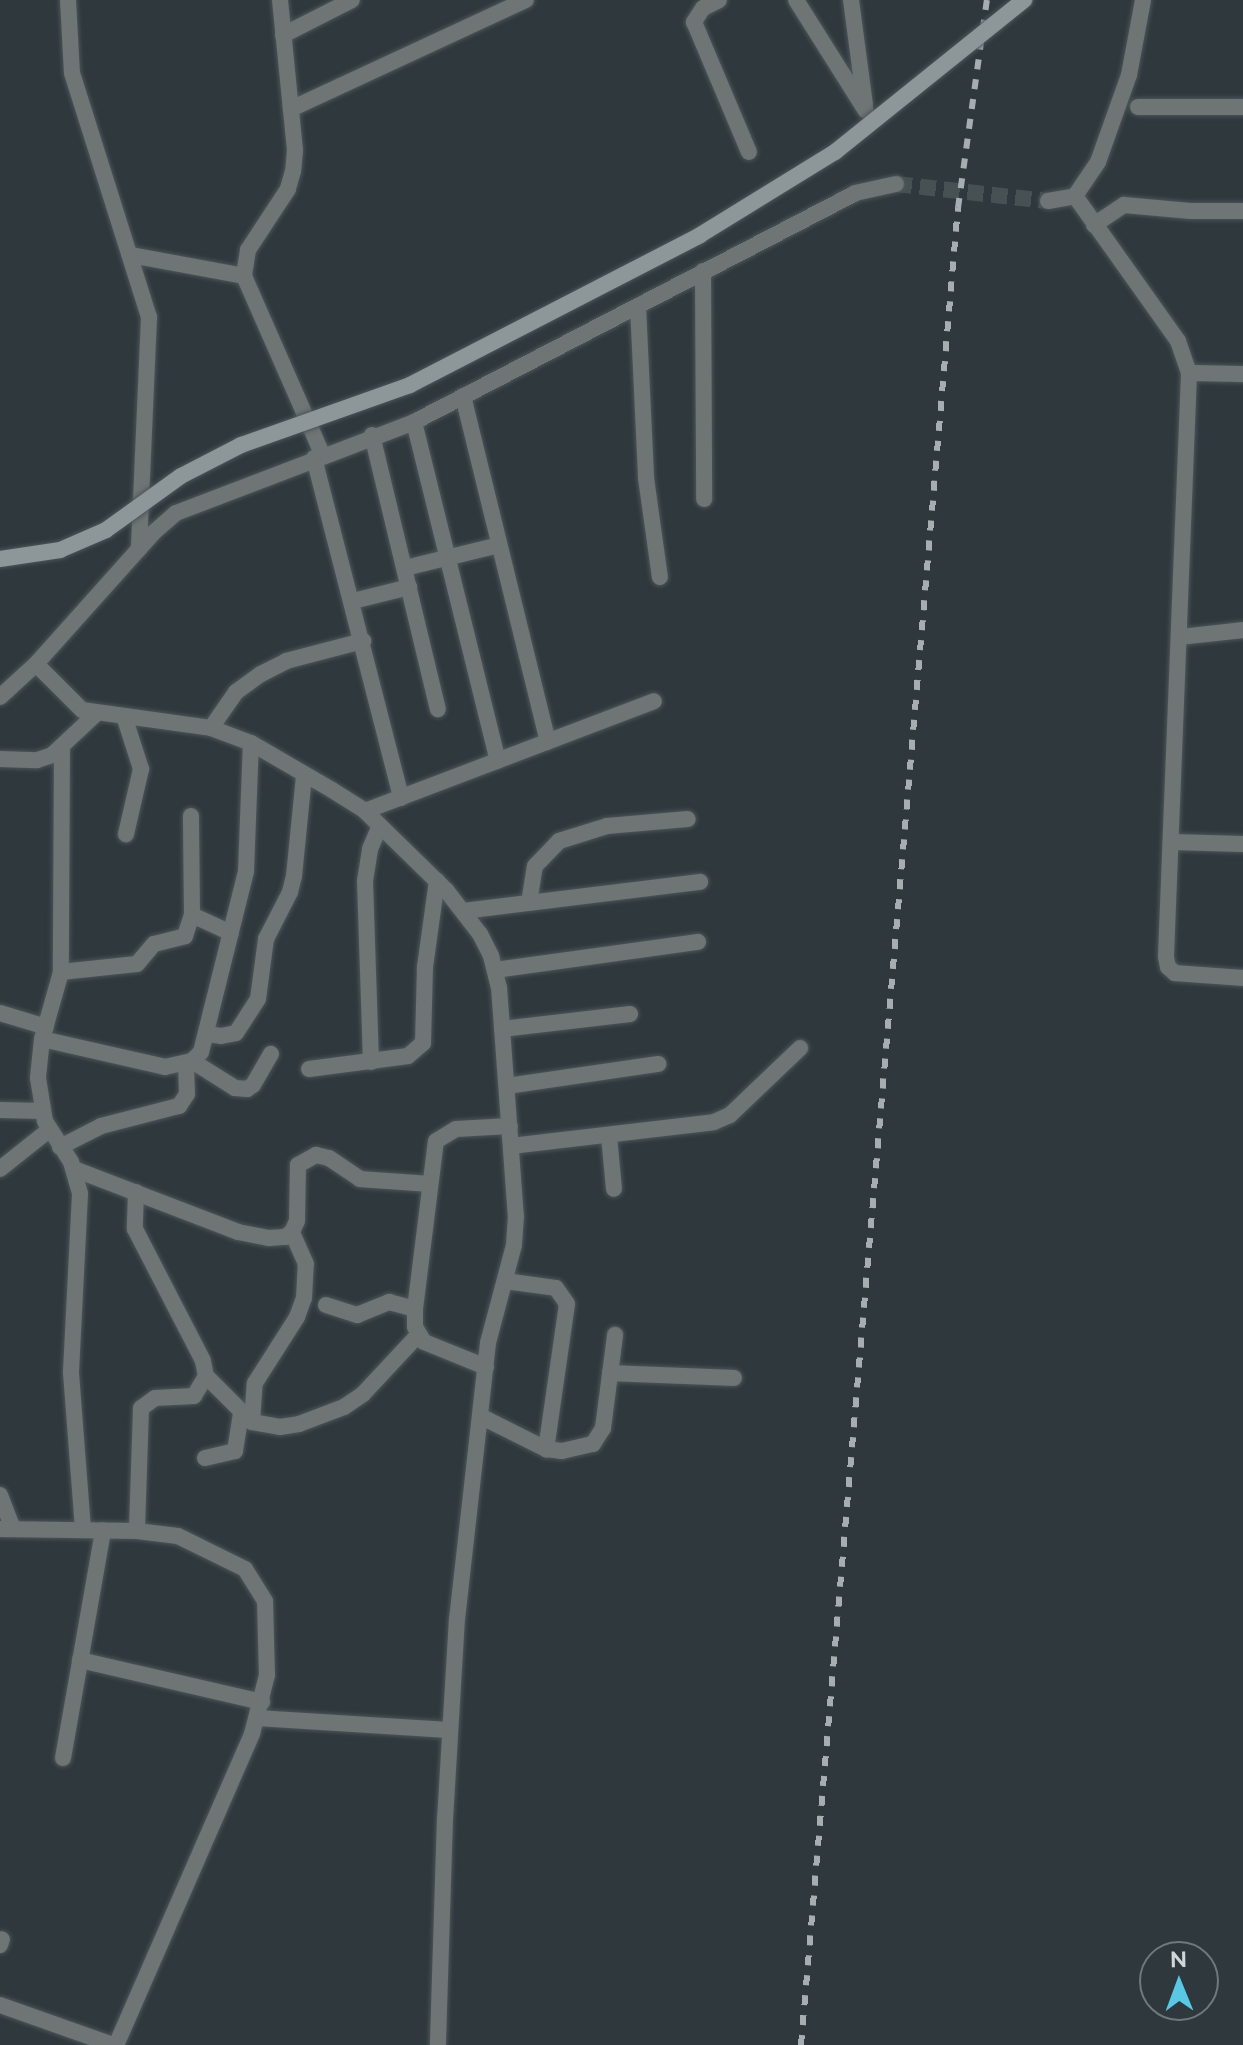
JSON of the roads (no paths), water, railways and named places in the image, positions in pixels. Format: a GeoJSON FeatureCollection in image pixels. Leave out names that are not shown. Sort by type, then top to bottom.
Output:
{"type":"FeatureCollection","features":[{"type":"Feature","properties":{"kind":"main road"},"geometry":{"type":"LineString","coordinates":[[0,559],[60,550],[106,530],[181,476],[241,445],[410,385],[700,235],[835,152],[1024,0]]}},
{"type":"Feature","properties":{"kind":"street"},"geometry":{"type":"LineString","coordinates":[[68,0],[72,73],[149,317],[139,549]]}},
{"type":"Feature","properties":{"kind":"street"},"geometry":{"type":"LineString","coordinates":[[280,0],[291,109],[293,171],[288,189],[248,250],[244,276],[318,456],[401,798]]}},
{"type":"Feature","properties":{"kind":"street"},"geometry":{"type":"LineString","coordinates":[[283,35],[352,0]]}},
{"type":"Feature","properties":{"kind":"street"},"geometry":{"type":"LineString","coordinates":[[291,109],[526,0]]}},
{"type":"Feature","properties":{"kind":"street"},"geometry":{"type":"LineString","coordinates":[[719,0],[703,8],[694,22],[749,152]]}},
{"type":"Feature","properties":{"kind":"street"},"geometry":{"type":"LineString","coordinates":[[796,0],[866,111],[851,0]]}},
{"type":"Feature","properties":{"kind":"street"},"geometry":{"type":"LineString","coordinates":[[1048,201],[1075,196],[1098,162],[1129,75],[1143,0]]}},
{"type":"Feature","properties":{"kind":"street"},"geometry":{"type":"LineString","coordinates":[[1138,107],[1243,107]]}},
{"type":"Feature","properties":{"kind":"street"},"geometry":{"type":"LineString","coordinates":[[0,697],[36,664],[139,549],[176,513],[372,435],[414,422],[855,193],[896,184]]}},
{"type":"Feature","properties":{"kind":"street"},"geometry":{"type":"LineString","coordinates":[[1075,196],[1178,341],[1189,373],[1168,967],[1187,976],[1243,978]]}},
{"type":"Feature","properties":{"kind":"street"},"geometry":{"type":"LineString","coordinates":[[1094,225],[1124,205],[1191,211],[1243,211]]}},
{"type":"Feature","properties":{"kind":"street"},"geometry":{"type":"LineString","coordinates":[[131,255],[244,276]]}},
{"type":"Feature","properties":{"kind":"street"},"geometry":{"type":"LineString","coordinates":[[703,271],[704,499]]}},
{"type":"Feature","properties":{"kind":"street"},"geometry":{"type":"LineString","coordinates":[[638,306],[648,506],[660,577]]}},
{"type":"Feature","properties":{"kind":"street"},"geometry":{"type":"LineString","coordinates":[[1189,373],[1243,374]]}},
{"type":"Feature","properties":{"kind":"street"},"geometry":{"type":"LineString","coordinates":[[463,396],[548,742]]}},
{"type":"Feature","properties":{"kind":"street"},"geometry":{"type":"LineString","coordinates":[[414,422],[498,761]]}},
{"type":"Feature","properties":{"kind":"street"},"geometry":{"type":"LineString","coordinates":[[372,435],[438,709]]}},
{"type":"Feature","properties":{"kind":"street"},"geometry":{"type":"LineString","coordinates":[[405,568],[499,545]]}},
{"type":"Feature","properties":{"kind":"street"},"geometry":{"type":"LineString","coordinates":[[353,601],[409,587]]}},
{"type":"Feature","properties":{"kind":"street"},"geometry":{"type":"LineString","coordinates":[[1180,637],[1243,630]]}},
{"type":"Feature","properties":{"kind":"street"},"geometry":{"type":"LineString","coordinates":[[211,728],[236,692],[261,674],[286,661],[363,641]]}},
{"type":"Feature","properties":{"kind":"street"},"geometry":{"type":"LineString","coordinates":[[36,664],[82,710],[211,728],[251,743],[365,811],[437,881],[463,911],[480,934],[495,970],[516,1216],[514,1245],[493,1318],[457,1618],[449,1730],[438,2045]]}},
{"type":"Feature","properties":{"kind":"street"},"geometry":{"type":"LineString","coordinates":[[365,811],[654,701]]}},
{"type":"Feature","properties":{"kind":"street"},"geometry":{"type":"LineString","coordinates":[[0,759],[37,760],[52,755],[97,713]]}},
{"type":"Feature","properties":{"kind":"street"},"geometry":{"type":"LineString","coordinates":[[124,716],[141,769],[126,834]]}},
{"type":"Feature","properties":{"kind":"street"},"geometry":{"type":"LineString","coordinates":[[0,1013],[44,1033],[165,1067],[189,1062],[201,1052],[249,851],[251,743]]}},
{"type":"Feature","properties":{"kind":"street"},"geometry":{"type":"LineString","coordinates":[[62,746],[61,972],[44,1033],[38,1078],[49,1130],[74,1169],[80,1194],[71,1373],[83,1530]]}},
{"type":"Feature","properties":{"kind":"street"},"geometry":{"type":"LineString","coordinates":[[207,1034],[221,1036],[236,1033],[258,999],[266,939],[292,884],[304,775]]}},
{"type":"Feature","properties":{"kind":"street"},"geometry":{"type":"LineString","coordinates":[[61,972],[137,964],[154,944],[185,936],[192,915],[191,816]]}},
{"type":"Feature","properties":{"kind":"street"},"geometry":{"type":"LineString","coordinates":[[529,903],[535,866],[559,841],[607,826],[688,819]]}},
{"type":"Feature","properties":{"kind":"street"},"geometry":{"type":"LineString","coordinates":[[371,1062],[365,881],[370,849],[380,826]]}},
{"type":"Feature","properties":{"kind":"street"},"geometry":{"type":"LineString","coordinates":[[1171,842],[1243,844]]}},
{"type":"Feature","properties":{"kind":"street"},"geometry":{"type":"LineString","coordinates":[[309,1069],[408,1056],[423,1043],[425,967],[437,881]]}},
{"type":"Feature","properties":{"kind":"street"},"geometry":{"type":"LineString","coordinates":[[463,911],[700,882]]}},
{"type":"Feature","properties":{"kind":"street"},"geometry":{"type":"LineString","coordinates":[[192,915],[231,933]]}},
{"type":"Feature","properties":{"kind":"street"},"geometry":{"type":"LineString","coordinates":[[495,970],[698,942]]}},
{"type":"Feature","properties":{"kind":"street"},"geometry":{"type":"LineString","coordinates":[[502,1029],[630,1014]]}},
{"type":"Feature","properties":{"kind":"street"},"geometry":{"type":"LineString","coordinates":[[511,1146],[695,1126],[730,1115],[800,1048]]}},
{"type":"Feature","properties":{"kind":"street"},"geometry":{"type":"LineString","coordinates":[[189,1062],[235,1088],[247,1089],[253,1085],[271,1054]]}},
{"type":"Feature","properties":{"kind":"street"},"geometry":{"type":"LineString","coordinates":[[60,1147],[101,1126],[179,1106],[187,1094],[189,1062]]}},
{"type":"Feature","properties":{"kind":"street"},"geometry":{"type":"LineString","coordinates":[[507,1086],[658,1064]]}},
{"type":"Feature","properties":{"kind":"street"},"geometry":{"type":"LineString","coordinates":[[0,1110],[43,1111]]}},
{"type":"Feature","properties":{"kind":"street"},"geometry":{"type":"LineString","coordinates":[[486,1367],[424,1342],[418,1335],[415,1309],[436,1141],[456,1129],[510,1126]]}},
{"type":"Feature","properties":{"kind":"street"},"geometry":{"type":"LineString","coordinates":[[0,1169],[49,1130]]}},
{"type":"Feature","properties":{"kind":"street"},"geometry":{"type":"LineString","coordinates":[[609,1136],[614,1189]]}},
{"type":"Feature","properties":{"kind":"street"},"geometry":{"type":"LineString","coordinates":[[74,1169],[252,1236],[285,1237],[292,1232],[297,1221],[298,1165],[316,1155],[329,1158],[360,1179],[430,1184]]}},
{"type":"Feature","properties":{"kind":"street"},"geometry":{"type":"LineString","coordinates":[[136,1192],[135,1229],[203,1361],[206,1376],[247,1418],[280,1427],[299,1424],[344,1407],[378,1380],[418,1335]]}},
{"type":"Feature","properties":{"kind":"street"},"geometry":{"type":"LineString","coordinates":[[205,1458],[235,1451],[255,1383],[297,1317],[304,1298],[306,1264],[292,1232]]}},
{"type":"Feature","properties":{"kind":"street"},"geometry":{"type":"LineString","coordinates":[[505,1281],[556,1288],[567,1304],[546,1449]]}},
{"type":"Feature","properties":{"kind":"street"},"geometry":{"type":"LineString","coordinates":[[326,1305],[357,1315],[389,1302],[415,1309]]}},
{"type":"Feature","properties":{"kind":"street"},"geometry":{"type":"LineString","coordinates":[[480,1416],[546,1449],[562,1451],[593,1444],[603,1428],[615,1335]]}},
{"type":"Feature","properties":{"kind":"street"},"geometry":{"type":"LineString","coordinates":[[610,1373],[734,1378]]}},
{"type":"Feature","properties":{"kind":"street"},"geometry":{"type":"LineString","coordinates":[[137,1531],[141,1408],[155,1398],[194,1396],[206,1376]]}},
{"type":"Feature","properties":{"kind":"street"},"geometry":{"type":"LineString","coordinates":[[0,1495],[6,1529],[137,1531],[178,1536],[245,1569],[265,1601],[267,1675],[259,1710],[114,2045],[0,2005]]}},
{"type":"Feature","properties":{"kind":"street"},"geometry":{"type":"LineString","coordinates":[[63,1758],[103,1530]]}},
{"type":"Feature","properties":{"kind":"street"},"geometry":{"type":"LineString","coordinates":[[80,1660],[259,1710],[449,1730]]}},
{"type":"Feature","properties":{"kind":"tunnel"},"geometry":{"type":"LineString","coordinates":[[896,184],[1048,201]]}},
{"type":"Feature","properties":{"kind":"railway"},"geometry":{"type":"LineString","coordinates":[[801,2045],[958,208],[987,0]]}}]}
